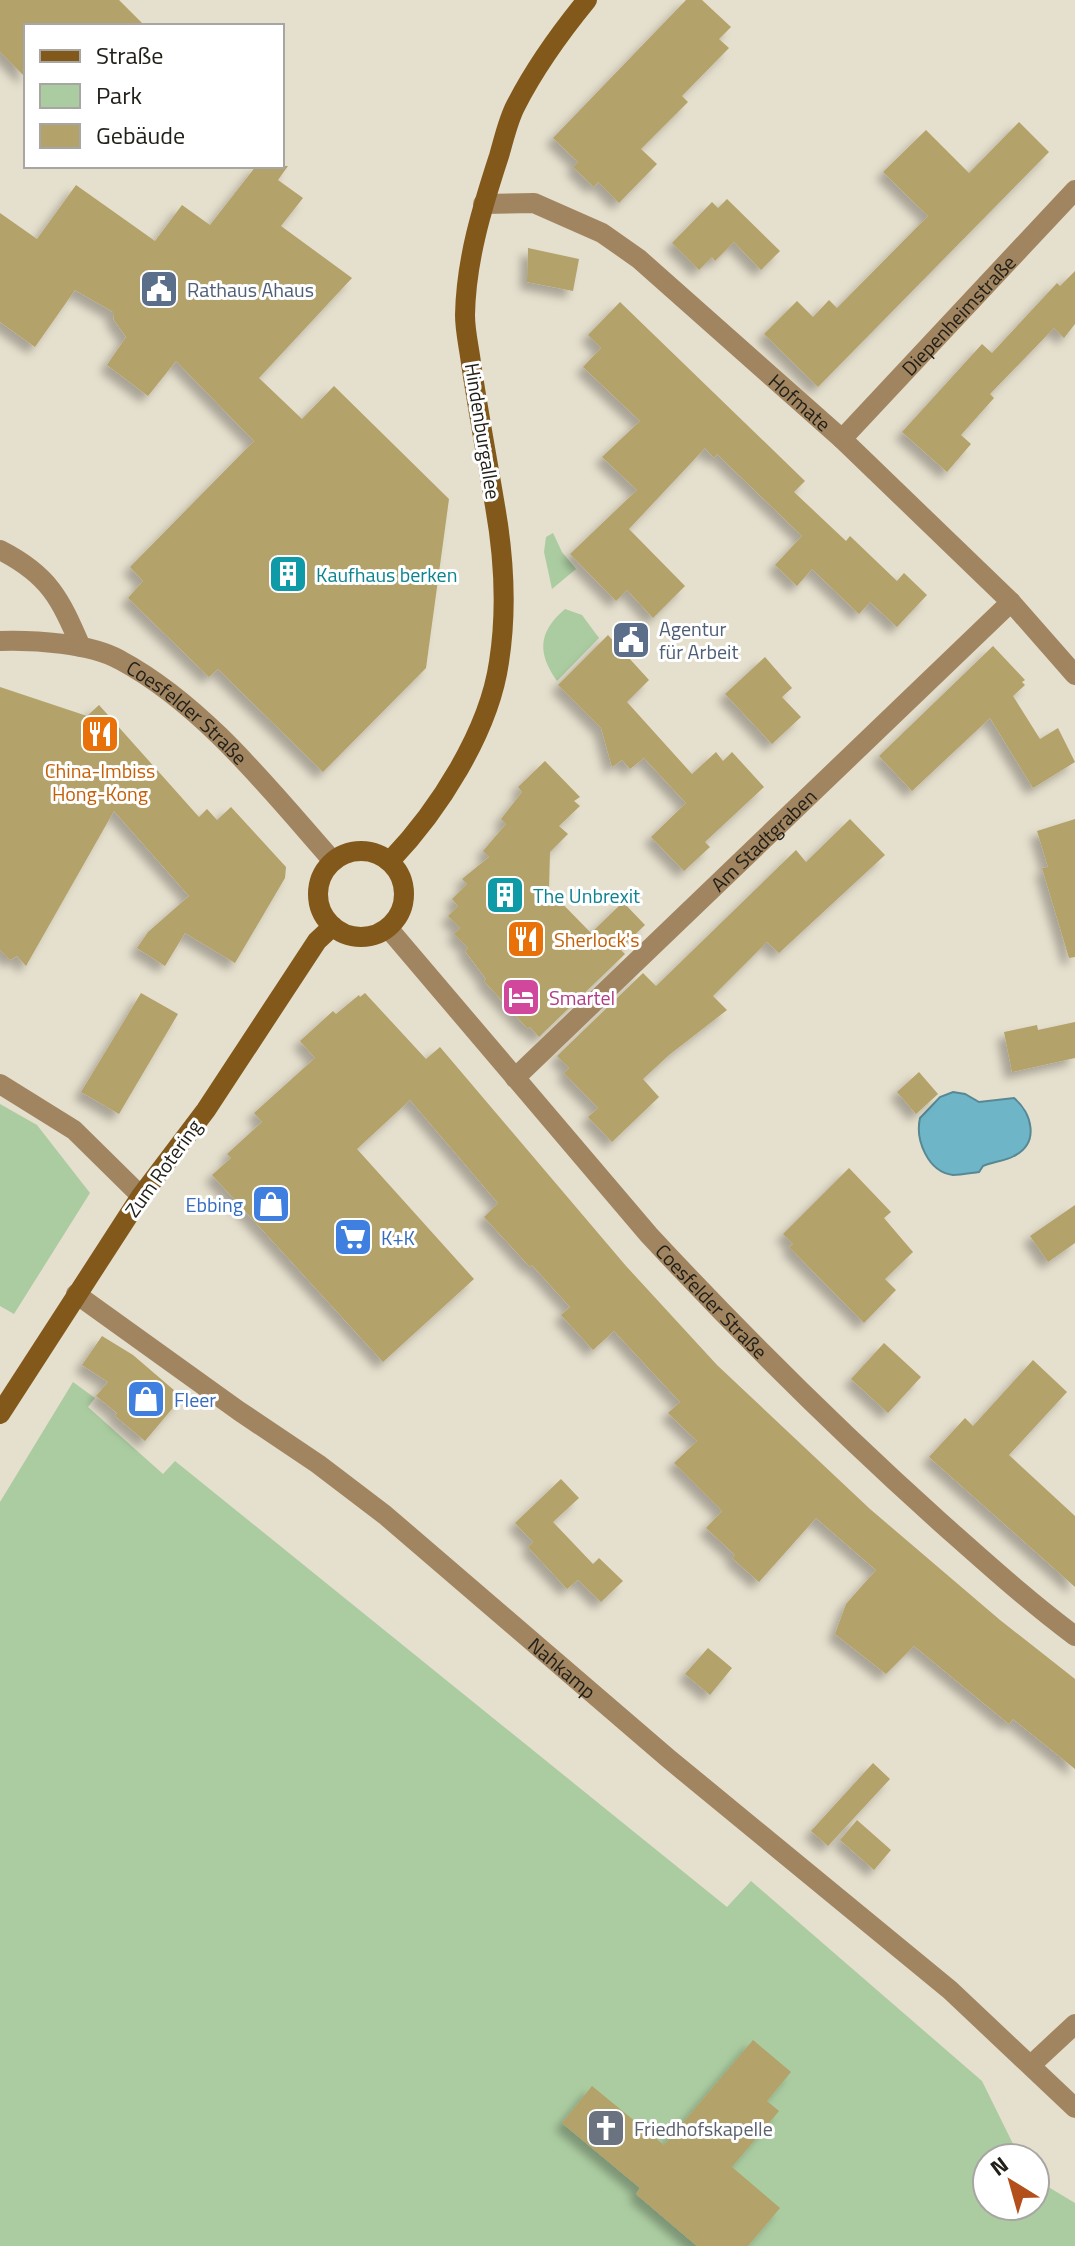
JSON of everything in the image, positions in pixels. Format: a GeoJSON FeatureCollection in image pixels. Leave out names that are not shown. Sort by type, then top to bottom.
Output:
{"type":"FeatureCollection","features":[{"type":"Feature","properties":{"kind":"street","name":"Hindenburgallee"},"geometry":{"type":"LineString","coordinates":[[390,861],[414,837],[463,757],[488,706],[499,663],[502,559],[465,317],[469,262],[483,204],[515,108],[551,44],[587,0]]}},
{"type":"Feature","properties":{"kind":"street","name":"Diepenheimstraße"},"geometry":{"type":"LineString","coordinates":[[842,439],[1075,190]]}},
{"type":"Feature","properties":{"kind":"street","name":"Hofmate"},"geometry":{"type":"LineString","coordinates":[[483,204],[534,203],[602,233],[639,259],[842,439],[1011,602],[1075,675]]}},
{"type":"Feature","properties":{"kind":"street"},"geometry":{"type":"LineString","coordinates":[[0,550],[17,558],[44,579],[63,604],[81,647]]}},
{"type":"Feature","properties":{"kind":"street","name":"Am Stadtgraben"},"geometry":{"type":"LineString","coordinates":[[515,1078],[1011,602]]}},
{"type":"Feature","properties":{"kind":"street","name":"Coesfelder Straße"},"geometry":{"type":"LineString","coordinates":[[0,641],[81,647],[119,658],[180,701],[254,773],[333,861]]}},
{"type":"Feature","properties":{"kind":"street"},"geometry":{"type":"LineString","coordinates":[[367,850],[390,861],[403,879],[405,895],[402,911],[388,928],[364,937],[348,936],[323,916],[318,901],[319,885],[333,861],[351,851],[367,850]]}},
{"type":"Feature","properties":{"kind":"street","name":"Zum Rotering"},"geometry":{"type":"LineString","coordinates":[[0,1414],[141,1196],[206,1110],[317,941],[333,926]]}},
{"type":"Feature","properties":{"kind":"street","name":"Coesfelder Straße"},"geometry":{"type":"LineString","coordinates":[[388,928],[649,1235],[778,1368],[882,1470],[1012,1586],[1075,1636]]}},
{"type":"Feature","properties":{"kind":"street"},"geometry":{"type":"LineString","coordinates":[[0,1084],[74,1130],[141,1196]]}},
{"type":"Feature","properties":{"kind":"street","name":"Nahkamp"},"geometry":{"type":"LineString","coordinates":[[76,1294],[318,1464],[385,1515],[669,1759],[950,1990],[1075,2108]]}},
{"type":"Feature","properties":{"kind":"street"},"geometry":{"type":"LineString","coordinates":[[1031,2065],[1075,2024]]}},
{"type":"Feature","properties":{"kind":"green space"},"geometry":{"type":"Polygon","coordinates":[[[553,533],[562,552],[576,569],[552,589],[544,552],[546,537],[553,533]]]}},
{"type":"Feature","properties":{"kind":"green space"},"geometry":{"type":"Polygon","coordinates":[[[565,609],[582,615],[599,638],[557,681],[546,661],[543,643],[550,626],[565,609]]]}},
{"type":"Feature","properties":{"kind":"green space"},"geometry":{"type":"Polygon","coordinates":[[[0,1104],[37,1125],[90,1193],[14,1314],[0,1306],[0,1104]]]}},
{"type":"Feature","properties":{"kind":"green space"},"geometry":{"type":"Polygon","coordinates":[[[73,1382],[95,1398],[88,1407],[163,1474],[175,1461],[727,1907],[751,1881],[982,2081],[1012,2142],[971,2142],[971,2222],[1051,2222],[1051,2189],[1075,2203],[1075,2246],[0,2246],[0,1502],[73,1382]]]}},
{"type":"Feature","properties":{"kind":"water"},"geometry":{"type":"Polygon","coordinates":[[[953,1092],[965,1094],[979,1102],[1014,1098],[1029,1120],[1028,1144],[1014,1156],[983,1166],[979,1172],[944,1173],[925,1154],[920,1136],[920,1118],[940,1097],[953,1092]]]}},
{"type":"Feature","properties":{"kind":"building"},"geometry":{"type":"Polygon","coordinates":[[[0,0],[119,0],[143,24],[24,24],[24,76],[0,52],[0,0]]]}},
{"type":"Feature","properties":{"kind":"building"},"geometry":{"type":"Polygon","coordinates":[[[686,0],[702,0],[731,27],[719,39],[729,48],[682,96],[688,102],[641,149],[657,164],[619,203],[598,182],[594,187],[573,167],[578,162],[553,138],[686,0]]]}},
{"type":"Feature","properties":{"kind":"building"},"geometry":{"type":"Polygon","coordinates":[[[1019,122],[1049,152],[818,387],[764,334],[797,301],[813,317],[829,300],[837,308],[928,216],[883,172],[926,130],[969,173],[1019,122]]]}},
{"type":"Feature","properties":{"kind":"building","name":"Kaufhaus berken"},"geometry":{"type":"Polygon","coordinates":[[[288,166],[278,180],[303,198],[281,226],[352,278],[259,378],[302,419],[334,386],[449,499],[426,668],[323,772],[218,669],[209,677],[128,598],[143,581],[130,567],[254,441],[176,361],[148,396],[107,365],[126,337],[114,320],[113,312],[75,290],[35,347],[0,322],[0,213],[37,239],[76,185],[155,241],[182,205],[210,225],[254,168],[288,166]]]}},
{"type":"Feature","properties":{"kind":"building"},"geometry":{"type":"Polygon","coordinates":[[[727,199],[780,251],[761,270],[734,242],[715,261],[712,257],[699,270],[672,243],[712,202],[718,208],[727,199]]]}},
{"type":"Feature","properties":{"kind":"building"},"geometry":{"type":"Polygon","coordinates":[[[528,248],[579,259],[573,291],[527,282],[528,248]]]}},
{"type":"Feature","properties":{"kind":"building"},"geometry":{"type":"Polygon","coordinates":[[[1075,271],[1075,324],[1064,338],[1054,328],[990,394],[994,398],[961,435],[971,444],[947,472],[902,432],[982,344],[992,353],[1057,283],[1060,286],[1075,271]]]}},
{"type":"Feature","properties":{"kind":"building"},"geometry":{"type":"Polygon","coordinates":[[[620,302],[805,481],[794,492],[846,541],[850,536],[897,581],[904,573],[927,595],[897,627],[870,602],[859,614],[812,569],[797,586],[775,565],[802,536],[717,454],[714,458],[705,448],[629,529],[685,586],[653,618],[627,590],[616,601],[570,554],[637,490],[602,457],[640,421],[583,367],[601,348],[588,335],[620,302]]]}},
{"type":"Feature","properties":{"kind":"building"},"geometry":{"type":"Polygon","coordinates":[[[608,635],[649,680],[627,702],[692,774],[716,752],[723,761],[732,752],[764,787],[705,842],[710,847],[684,871],[651,837],[686,803],[644,758],[630,769],[622,760],[612,767],[601,728],[558,685],[608,635]]]}},
{"type":"Feature","properties":{"kind":"building"},"geometry":{"type":"Polygon","coordinates":[[[993,646],[1025,680],[1022,682],[1025,685],[1013,696],[1040,739],[1058,728],[1075,762],[1033,788],[990,718],[912,791],[879,756],[993,646]]]}},
{"type":"Feature","properties":{"kind":"building"},"geometry":{"type":"Polygon","coordinates":[[[765,657],[792,688],[782,697],[801,717],[772,744],[725,694],[765,657]]]}},
{"type":"Feature","properties":{"kind":"building"},"geometry":{"type":"Polygon","coordinates":[[[0,687],[87,716],[99,705],[199,817],[207,809],[217,820],[231,807],[286,867],[285,878],[235,963],[185,933],[165,966],[137,948],[148,932],[189,896],[114,811],[26,966],[17,956],[10,960],[0,950],[0,687]]]}},
{"type":"Feature","properties":{"kind":"building","name":"The Unbrexit"},"geometry":{"type":"Polygon","coordinates":[[[545,761],[580,797],[574,801],[580,806],[559,826],[568,834],[550,852],[549,890],[591,933],[623,902],[645,925],[620,949],[625,954],[539,1037],[484,981],[486,979],[465,951],[468,948],[454,934],[460,928],[448,916],[458,906],[452,899],[467,884],[462,879],[489,857],[483,851],[506,824],[501,819],[522,792],[518,787],[545,761]]]}},
{"type":"Feature","properties":{"kind":"building"},"geometry":{"type":"Polygon","coordinates":[[[850,819],[885,855],[779,953],[767,942],[713,996],[727,1010],[643,1079],[659,1097],[612,1142],[588,1117],[598,1108],[564,1073],[569,1068],[557,1056],[643,973],[656,986],[796,850],[806,862],[850,819]]]}},
{"type":"Feature","properties":{"kind":"building"},"geometry":{"type":"Polygon","coordinates":[[[1075,819],[1075,957],[1069,958],[1042,868],[1048,867],[1037,831],[1075,819]]]}},
{"type":"Feature","properties":{"kind":"building"},"geometry":{"type":"Polygon","coordinates":[[[141,993],[178,1014],[119,1114],[81,1092],[141,993]]]}},
{"type":"Feature","properties":{"kind":"building"},"geometry":{"type":"Polygon","coordinates":[[[365,993],[426,1059],[440,1047],[626,1266],[717,1365],[870,1509],[1000,1620],[1075,1679],[1075,1769],[1013,1719],[1009,1724],[914,1646],[886,1674],[835,1634],[846,1604],[876,1570],[816,1518],[759,1582],[732,1558],[735,1555],[706,1528],[722,1511],[674,1463],[697,1441],[668,1413],[680,1402],[614,1331],[593,1350],[561,1315],[570,1307],[484,1217],[498,1203],[410,1100],[357,1149],[474,1279],[383,1362],[212,1175],[231,1158],[227,1154],[262,1122],[254,1113],[315,1058],[300,1041],[333,1011],[336,1014],[365,993]]]}},
{"type":"Feature","properties":{"kind":"building"},"geometry":{"type":"Polygon","coordinates":[[[1075,1022],[1075,1058],[1012,1072],[1004,1032],[1037,1025],[1038,1030],[1075,1022]]]}},
{"type":"Feature","properties":{"kind":"building"},"geometry":{"type":"Polygon","coordinates":[[[919,1072],[938,1094],[916,1114],[897,1092],[919,1072]]]}},
{"type":"Feature","properties":{"kind":"building"},"geometry":{"type":"Polygon","coordinates":[[[849,1168],[891,1212],[884,1218],[913,1252],[885,1279],[896,1290],[864,1323],[789,1247],[793,1244],[783,1234],[849,1168]]]}},
{"type":"Feature","properties":{"kind":"building"},"geometry":{"type":"Polygon","coordinates":[[[1075,1205],[1075,1243],[1048,1262],[1030,1236],[1075,1205]]]}},
{"type":"Feature","properties":{"kind":"building"},"geometry":{"type":"Polygon","coordinates":[[[102,1336],[133,1355],[182,1397],[145,1441],[96,1396],[108,1382],[82,1365],[102,1336]]]}},
{"type":"Feature","properties":{"kind":"building"},"geometry":{"type":"Polygon","coordinates":[[[884,1343],[921,1377],[888,1413],[851,1379],[884,1343]]]}},
{"type":"Feature","properties":{"kind":"building"},"geometry":{"type":"Polygon","coordinates":[[[1033,1360],[1067,1392],[1009,1455],[1075,1516],[1075,1587],[929,1457],[965,1418],[973,1426],[1033,1360]]]}},
{"type":"Feature","properties":{"kind":"building"},"geometry":{"type":"Polygon","coordinates":[[[561,1479],[579,1498],[553,1522],[593,1564],[599,1558],[623,1581],[601,1602],[578,1580],[567,1589],[528,1547],[533,1542],[515,1523],[561,1479]]]}},
{"type":"Feature","properties":{"kind":"building"},"geometry":{"type":"Polygon","coordinates":[[[708,1648],[732,1668],[710,1695],[685,1674],[708,1648]]]}},
{"type":"Feature","properties":{"kind":"building"},"geometry":{"type":"Polygon","coordinates":[[[873,1763],[890,1779],[828,1846],[811,1831],[873,1763]]]}},
{"type":"Feature","properties":{"kind":"building"},"geometry":{"type":"Polygon","coordinates":[[[857,1820],[891,1850],[874,1870],[840,1840],[857,1820]]]}},
{"type":"Feature","properties":{"kind":"building"},"geometry":{"type":"Polygon","coordinates":[[[753,2040],[791,2072],[767,2101],[779,2111],[732,2167],[780,2208],[748,2246],[697,2246],[636,2194],[640,2188],[562,2123],[592,2086],[664,2145],[753,2040]]]}},
{"type":"Feature","properties":{"kind":"place","name":"Rathaus Ahaus"},"geometry":{"type":"Point","coordinates":[159,289]}},
{"type":"Feature","properties":{"kind":"place","name":"Kaufhaus berken"},"geometry":{"type":"Point","coordinates":[288,574]}},
{"type":"Feature","properties":{"kind":"place","name":"Agentur für Arbeit"},"geometry":{"type":"Point","coordinates":[631,640]}},
{"type":"Feature","properties":{"kind":"place","name":"China-Imbiss Hong-Kong"},"geometry":{"type":"Point","coordinates":[100,734]}},
{"type":"Feature","properties":{"kind":"place","name":"The Unbrexit"},"geometry":{"type":"Point","coordinates":[505,895]}},
{"type":"Feature","properties":{"kind":"place","name":"Sherlock's"},"geometry":{"type":"Point","coordinates":[526,939]}},
{"type":"Feature","properties":{"kind":"place","name":"Smartel"},"geometry":{"type":"Point","coordinates":[521,997]}},
{"type":"Feature","properties":{"kind":"place","name":"Ebbing"},"geometry":{"type":"Point","coordinates":[271,1204]}},
{"type":"Feature","properties":{"kind":"place","name":"K+K"},"geometry":{"type":"Point","coordinates":[353,1237]}},
{"type":"Feature","properties":{"kind":"place","name":"Fleer"},"geometry":{"type":"Point","coordinates":[146,1399]}},
{"type":"Feature","properties":{"kind":"place","name":"Friedhofskapelle"},"geometry":{"type":"Point","coordinates":[606,2128]}}]}
